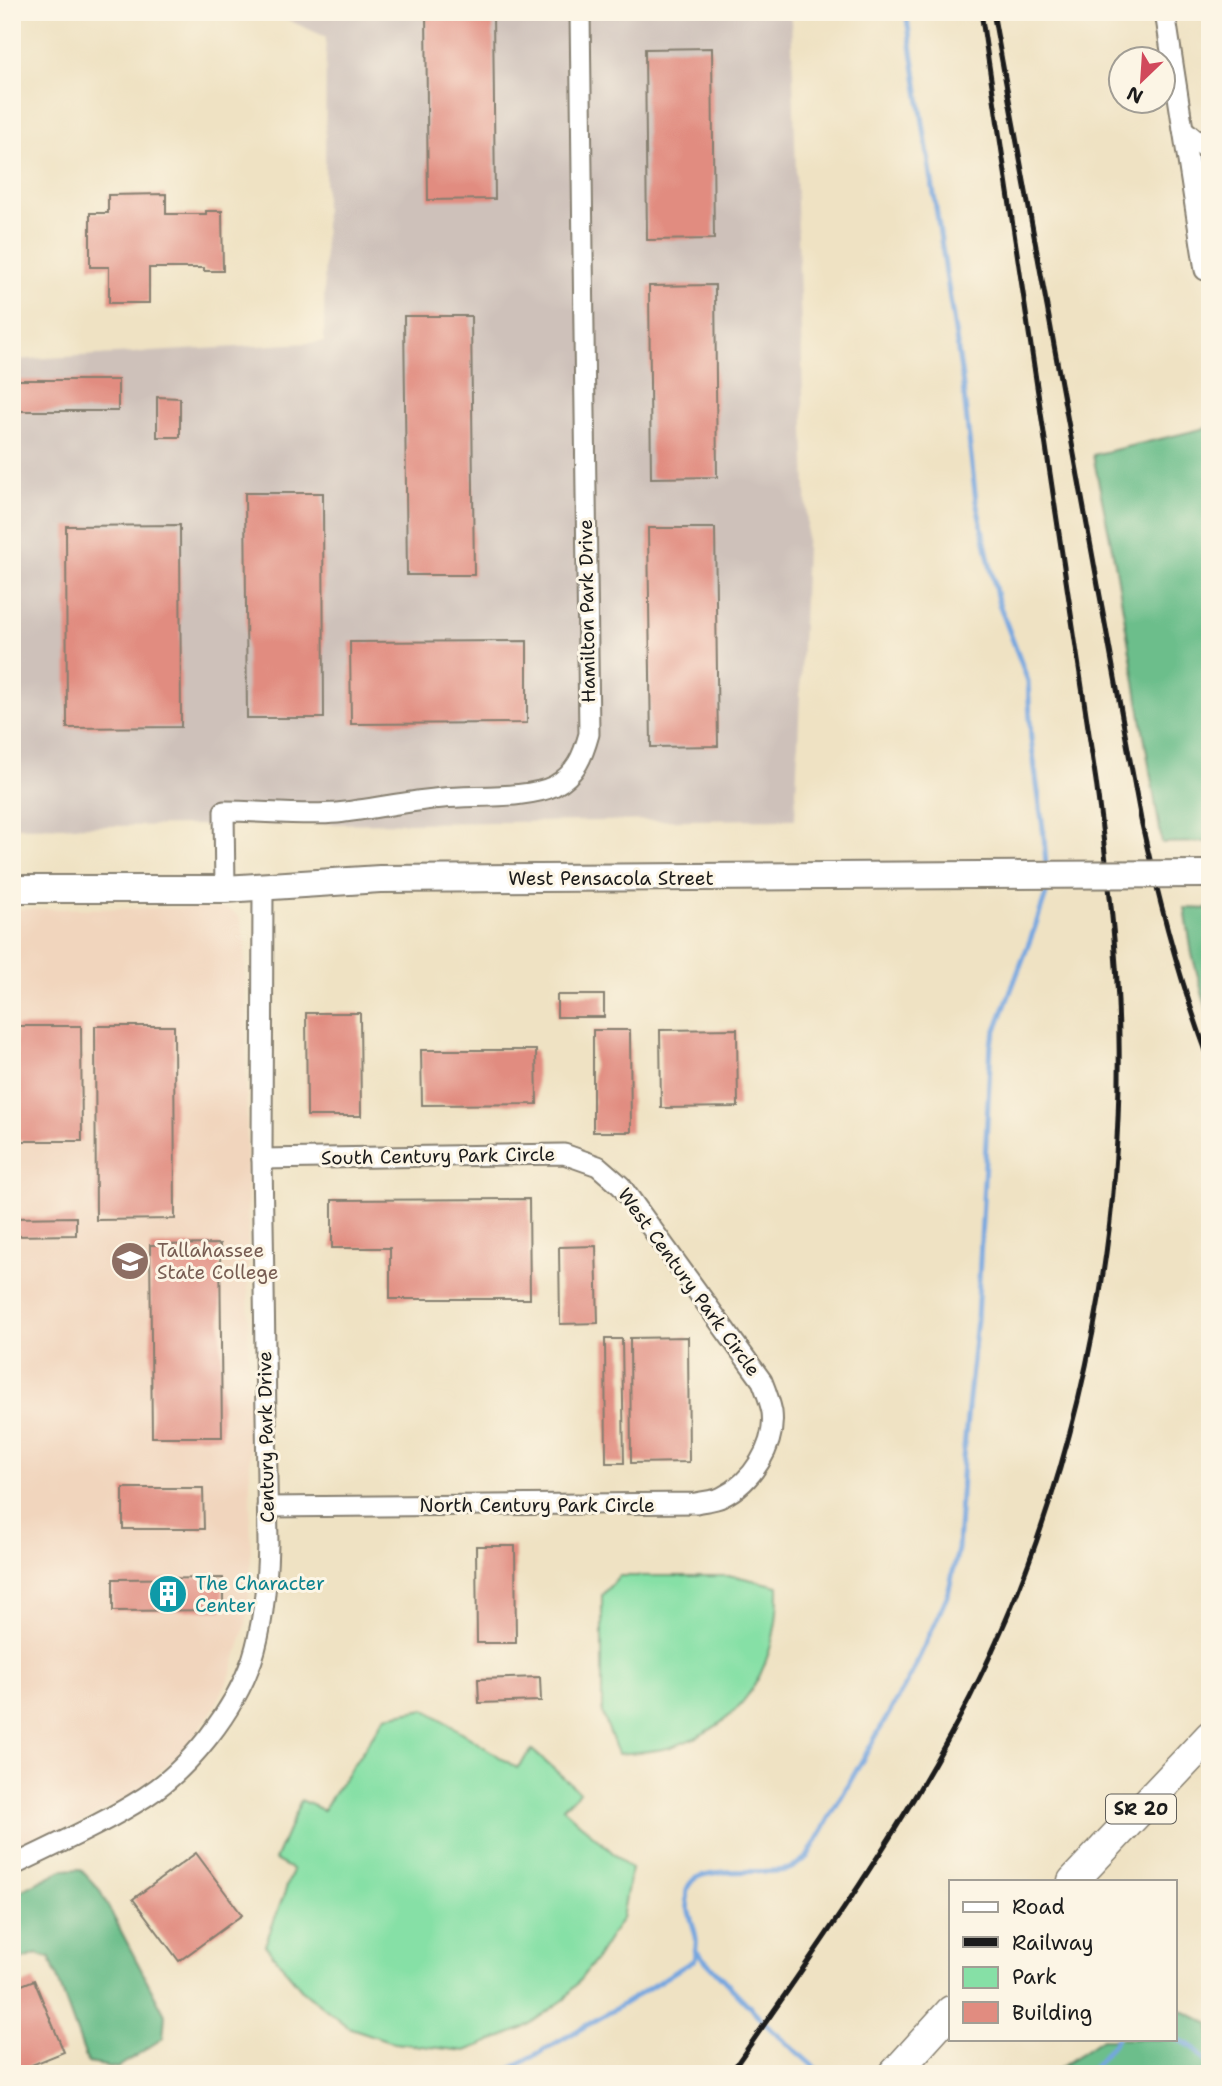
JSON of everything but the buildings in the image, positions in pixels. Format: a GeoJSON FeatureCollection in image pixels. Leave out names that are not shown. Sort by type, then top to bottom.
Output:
{"type":"FeatureCollection","features":[{"type":"Feature","properties":{"kind":"main road","name":"West Pensacola Street"},"geometry":{"type":"LineString","coordinates":[[12,889],[225,889],[380,879],[1207,874]]}},
{"type":"Feature","properties":{"kind":"main road","name":"SR 20"},"geometry":{"type":"LineString","coordinates":[[1074,1880],[1210,1736]]}},
{"type":"Feature","properties":{"kind":"main road"},"geometry":{"type":"LineString","coordinates":[[894,2074],[949,2013]]}},
{"type":"Feature","properties":{"kind":"street","name":"Hamilton Park Drive"},"geometry":{"type":"LineString","coordinates":[[225,889],[224,811],[334,813],[442,798],[535,792],[552,787],[564,779],[583,756],[589,734],[580,12]]}},
{"type":"Feature","properties":{"kind":"street"},"geometry":{"type":"LineString","coordinates":[[1166,12],[1205,270]]}},
{"type":"Feature","properties":{"kind":"street"},"geometry":{"type":"LineString","coordinates":[[1183,129],[1210,152]]}},
{"type":"Feature","properties":{"kind":"street","name":"Century Park Drive"},"geometry":{"type":"LineString","coordinates":[[12,1866],[117,1814],[148,1795],[169,1777],[208,1738],[240,1686],[258,1637],[267,1569],[262,886]]}},
{"type":"Feature","properties":{"kind":"street","name":"South Century Park Circle"},"geometry":{"type":"LineString","coordinates":[[262,1159],[564,1154],[590,1162],[608,1175]]}},
{"type":"Feature","properties":{"kind":"street","name":"West Century Park Circle"},"geometry":{"type":"LineString","coordinates":[[608,1175],[621,1186],[762,1381],[772,1409],[770,1432]]}},
{"type":"Feature","properties":{"kind":"street","name":"North Century Park Circle"},"geometry":{"type":"LineString","coordinates":[[267,1507],[696,1503],[719,1498],[747,1478],[760,1460],[770,1432]]}},
{"type":"Feature","properties":{"kind":"shaded area"},"geometry":{"type":"Polygon","coordinates":[[[270,12],[791,12],[807,523],[795,819],[12,827],[12,360],[324,342],[326,37],[270,12]]]}},
{"type":"Feature","properties":{"kind":"shaded area","name":"Tallahassee State College"},"geometry":{"type":"Polygon","coordinates":[[[222,908],[232,911],[240,918],[245,943],[251,1580],[246,1624],[232,1671],[215,1707],[185,1748],[132,1797],[12,1856],[12,909],[222,908]]]}},
{"type":"Feature","properties":{"kind":"green space"},"geometry":{"type":"Polygon","coordinates":[[[1210,427],[1210,842],[1162,843],[1116,568],[1093,455],[1210,427]]]}},
{"type":"Feature","properties":{"kind":"green space"},"geometry":{"type":"Polygon","coordinates":[[[1185,908],[1210,909],[1210,1022],[1192,954],[1185,908]]]}},
{"type":"Feature","properties":{"kind":"green space"},"geometry":{"type":"Polygon","coordinates":[[[619,1576],[735,1576],[778,1586],[774,1634],[757,1680],[732,1713],[699,1736],[671,1747],[618,1754],[602,1712],[602,1595],[619,1576]]]}},
{"type":"Feature","properties":{"kind":"green space"},"geometry":{"type":"Polygon","coordinates":[[[425,1709],[517,1768],[532,1750],[580,1792],[563,1808],[631,1869],[622,1918],[596,1959],[565,1999],[522,2029],[465,2051],[395,2043],[348,2027],[301,1989],[265,1945],[293,1870],[275,1860],[301,1800],[323,1810],[386,1716],[425,1709]]]}},
{"type":"Feature","properties":{"kind":"green space"},"geometry":{"type":"Polygon","coordinates":[[[80,1869],[99,1889],[165,2015],[163,2038],[117,2068],[88,2063],[50,1958],[37,1954],[12,1963],[12,1895],[62,1870],[80,1869]]]}},
{"type":"Feature","properties":{"kind":"green space"},"geometry":{"type":"Polygon","coordinates":[[[1176,2007],[1210,2024],[1210,2074],[1051,2074],[1101,2040],[1176,2040],[1176,2007]]]}},
{"type":"Feature","properties":{"kind":"waterway"},"geometry":{"type":"LineString","coordinates":[[906,12],[962,377],[976,501],[998,601],[1028,681],[1031,739],[1046,866]]}},
{"type":"Feature","properties":{"kind":"waterway"},"geometry":{"type":"LineString","coordinates":[[502,2074],[694,1960],[696,1938],[686,1896],[692,1881],[715,1873],[789,1869],[807,1857],[912,1673],[948,1594],[958,1549],[963,1458],[977,1319],[991,1043],[1035,927],[1047,891],[1047,883]]}},
{"type":"Feature","properties":{"kind":"waterway"},"geometry":{"type":"LineString","coordinates":[[695,1950],[771,2029],[822,2074]]}},
{"type":"Feature","properties":{"kind":"waterway"},"geometry":{"type":"LineString","coordinates":[[1176,2038],[1193,2047],[1210,2067]]}},
{"type":"Feature","properties":{"kind":"waterway"},"geometry":{"type":"LineString","coordinates":[[1088,2074],[1116,2040]]}},
{"type":"Feature","properties":{"kind":"railway"},"geometry":{"type":"LineString","coordinates":[[730,2074],[897,1827],[947,1741],[988,1661],[1023,1577],[1053,1490],[1078,1401],[1097,1310],[1110,1219],[1118,1128],[1119,1038],[1117,973],[1108,877],[981,12]]}},
{"type":"Feature","properties":{"kind":"railway"},"geometry":{"type":"LineString","coordinates":[[993,12],[1141,820],[1171,942],[1210,1062]]}},
{"type":"Feature","properties":{"kind":"place","name":"Tallahassee State College"},"geometry":{"type":"Point","coordinates":[130,1261]}},
{"type":"Feature","properties":{"kind":"place","name":"The Character Center"},"geometry":{"type":"Point","coordinates":[168,1594]}}]}
